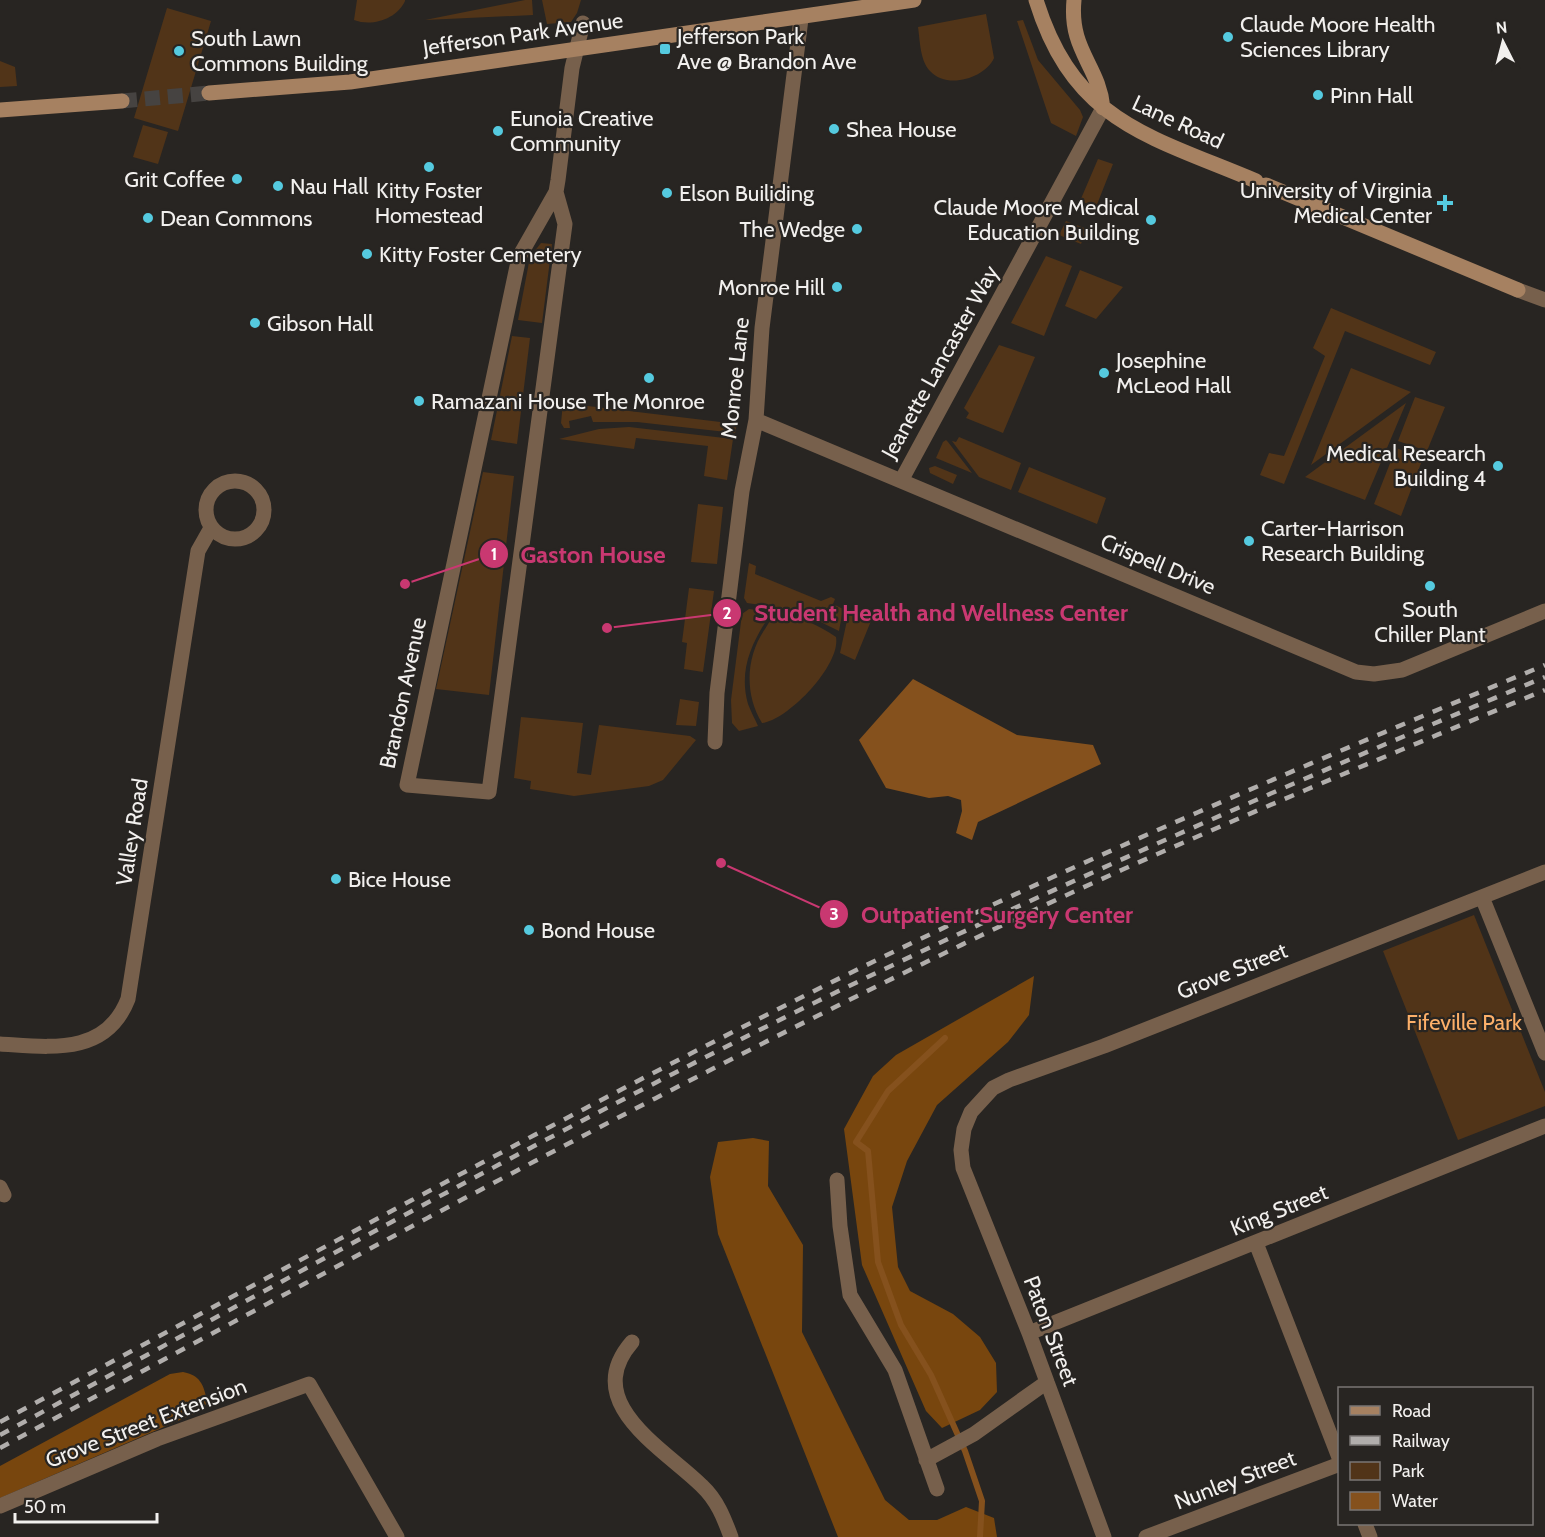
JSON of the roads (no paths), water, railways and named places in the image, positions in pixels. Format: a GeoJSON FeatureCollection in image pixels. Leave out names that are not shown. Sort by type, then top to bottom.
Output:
{"type":"FeatureCollection","features":[{"type":"Feature","properties":{"kind":"main road","name":"Jefferson Park Avenue"},"geometry":{"type":"LineString","coordinates":[[209,93],[350,82],[801,19],[866,4],[914,0]]}},
{"type":"Feature","properties":{"kind":"main road","name":"Lane Road"},"geometry":{"type":"LineString","coordinates":[[1036,0],[1047,34],[1075,81],[1103,108],[1128,127],[1518,290]]}},
{"type":"Feature","properties":{"kind":"main road"},"geometry":{"type":"LineString","coordinates":[[1074,0],[1077,44],[1101,89],[1103,108]]}},
{"type":"Feature","properties":{"kind":"main road"},"geometry":{"type":"LineString","coordinates":[[0,110],[122,101]]}},
{"type":"Feature","properties":{"kind":"street","name":"Monroe Lane"},"geometry":{"type":"LineString","coordinates":[[715,742],[717,693],[742,491],[756,420],[762,328],[801,19]]}},
{"type":"Feature","properties":{"kind":"street","name":"Brandon Avenue"},"geometry":{"type":"LineString","coordinates":[[556,192],[565,224],[489,792],[407,785],[519,257],[556,192],[577,49],[584,23]]}},
{"type":"Feature","properties":{"kind":"street","name":"Jeanette Lancaster Way"},"geometry":{"type":"LineString","coordinates":[[902,479],[1103,108]]}},
{"type":"Feature","properties":{"kind":"street","name":"Lane Road"},"geometry":{"type":"LineString","coordinates":[[1518,290],[1545,300]]}},
{"type":"Feature","properties":{"kind":"street","name":"Crispell Drive"},"geometry":{"type":"LineString","coordinates":[[756,420],[902,479],[1356,672],[1374,674],[1402,670],[1545,611]]}},
{"type":"Feature","properties":{"kind":"street","name":"Valley Road"},"geometry":{"type":"LineString","coordinates":[[0,1044],[53,1046],[85,1042],[101,1036],[114,1025],[123,1012],[128,999],[198,551],[211,528]]}},
{"type":"Feature","properties":{"kind":"street","name":"Grove Street"},"geometry":{"type":"LineString","coordinates":[[962,1140],[971,1112],[982,1098],[1009,1080],[1104,1046],[1545,872]]}},
{"type":"Feature","properties":{"kind":"street"},"geometry":{"type":"LineString","coordinates":[[1482,897],[1544,1048]]}},
{"type":"Feature","properties":{"kind":"street","name":"King Street"},"geometry":{"type":"LineString","coordinates":[[1029,1333],[1545,1126]]}},
{"type":"Feature","properties":{"kind":"street","name":"Paton Street"},"geometry":{"type":"LineString","coordinates":[[962,1140],[963,1168],[1029,1333],[1104,1537]]}},
{"type":"Feature","properties":{"kind":"street"},"geometry":{"type":"LineString","coordinates":[[837,1180],[840,1226],[850,1295],[895,1370],[937,1489]]}},
{"type":"Feature","properties":{"kind":"street"},"geometry":{"type":"LineString","coordinates":[[1256,1243],[1338,1457]]}},
{"type":"Feature","properties":{"kind":"street"},"geometry":{"type":"LineString","coordinates":[[632,1342],[622,1354],[616,1367],[614,1382],[617,1397],[646,1437],[701,1484],[714,1499],[731,1537]]}},
{"type":"Feature","properties":{"kind":"street"},"geometry":{"type":"LineString","coordinates":[[926,1460],[974,1434],[1047,1382]]}},
{"type":"Feature","properties":{"kind":"street","name":"Grove Street Extension"},"geometry":{"type":"LineString","coordinates":[[0,1506],[146,1443],[309,1384],[397,1537]]}},
{"type":"Feature","properties":{"kind":"street","name":"Nunley Street"},"geometry":{"type":"LineString","coordinates":[[1146,1537],[1338,1463]]}},
{"type":"Feature","properties":{"kind":"water"},"geometry":{"type":"Polygon","coordinates":[[[913,679],[1017,735],[1093,745],[1101,764],[978,822],[972,840],[956,833],[962,811],[961,800],[948,796],[929,798],[886,788],[859,740],[913,679]]]}},
{"type":"Feature","properties":{"kind":"waterway"},"geometry":{"type":"LineString","coordinates":[[945,1038],[888,1091],[856,1142],[868,1151],[878,1262],[901,1325],[931,1375],[965,1451],[982,1501],[980,1537]]}},
{"type":"Feature","properties":{"kind":"tunnel"},"geometry":{"type":"LineString","coordinates":[[122,101],[209,93]]}},
{"type":"Feature","properties":{"kind":"railway"},"geometry":{"type":"LineString","coordinates":[[0,1422],[612,1094],[818,989],[1088,861],[1545,665]]}},
{"type":"Feature","properties":{"kind":"railway"},"geometry":{"type":"LineString","coordinates":[[0,1435],[509,1159],[818,1001],[1179,834],[1545,677]]}},
{"type":"Feature","properties":{"kind":"railway"},"geometry":{"type":"LineString","coordinates":[[0,1448],[611,1121],[982,935],[1121,870],[1545,690]]}},
{"type":"Feature","properties":{"kind":"place","name":"Claude Moore Health Sciences Library"},"geometry":{"type":"Point","coordinates":[1228,37]}},
{"type":"Feature","properties":{"kind":"place","name":"Jefferson Park Ave @ Brandon Ave"},"geometry":{"type":"Point","coordinates":[665,49]}},
{"type":"Feature","properties":{"kind":"place","name":"South Lawn Commons Building"},"geometry":{"type":"Point","coordinates":[179,51]}},
{"type":"Feature","properties":{"kind":"place","name":"Pinn Hall"},"geometry":{"type":"Point","coordinates":[1318,95]}},
{"type":"Feature","properties":{"kind":"place","name":"Shea House"},"geometry":{"type":"Point","coordinates":[834,129]}},
{"type":"Feature","properties":{"kind":"place","name":"Eunoia Creative Community"},"geometry":{"type":"Point","coordinates":[498,131]}},
{"type":"Feature","properties":{"kind":"place","name":"Kitty Foster Homestead"},"geometry":{"type":"Point","coordinates":[429,167]}},
{"type":"Feature","properties":{"kind":"place","name":"Grit Coffee"},"geometry":{"type":"Point","coordinates":[237,179]}},
{"type":"Feature","properties":{"kind":"place","name":"Nau Hall"},"geometry":{"type":"Point","coordinates":[278,186]}},
{"type":"Feature","properties":{"kind":"place","name":"Elson Builiding"},"geometry":{"type":"Point","coordinates":[667,193]}},
{"type":"Feature","properties":{"kind":"place","name":"University of Virginia Medical Center"},"geometry":{"type":"Point","coordinates":[1445,203]}},
{"type":"Feature","properties":{"kind":"place","name":"Dean Commons"},"geometry":{"type":"Point","coordinates":[148,218]}},
{"type":"Feature","properties":{"kind":"place","name":"Claude Moore Medical Education Building"},"geometry":{"type":"Point","coordinates":[1151,220]}},
{"type":"Feature","properties":{"kind":"place","name":"The Wedge"},"geometry":{"type":"Point","coordinates":[857,229]}},
{"type":"Feature","properties":{"kind":"place","name":"Kitty Foster Cemetery"},"geometry":{"type":"Point","coordinates":[367,254]}},
{"type":"Feature","properties":{"kind":"place","name":"Monroe Hill"},"geometry":{"type":"Point","coordinates":[837,287]}},
{"type":"Feature","properties":{"kind":"place","name":"Gibson Hall"},"geometry":{"type":"Point","coordinates":[255,323]}},
{"type":"Feature","properties":{"kind":"place","name":"Josephine McLeod Hall"},"geometry":{"type":"Point","coordinates":[1104,373]}},
{"type":"Feature","properties":{"kind":"place","name":"The Monroe"},"geometry":{"type":"Point","coordinates":[649,378]}},
{"type":"Feature","properties":{"kind":"place","name":"Ramazani House"},"geometry":{"type":"Point","coordinates":[419,401]}},
{"type":"Feature","properties":{"kind":"place","name":"Medical Research Building 4"},"geometry":{"type":"Point","coordinates":[1498,466]}},
{"type":"Feature","properties":{"kind":"place","name":"Carter-Harrison Research Building"},"geometry":{"type":"Point","coordinates":[1249,541]}},
{"type":"Feature","properties":{"kind":"place","name":"Gaston House"},"geometry":{"type":"Point","coordinates":[405,584]}},
{"type":"Feature","properties":{"kind":"place","name":"South Chiller Plant"},"geometry":{"type":"Point","coordinates":[1430,586]}},
{"type":"Feature","properties":{"kind":"place","name":"Student Health and Wellness Center"},"geometry":{"type":"Point","coordinates":[607,628]}},
{"type":"Feature","properties":{"kind":"place","name":"Outpatient Surgery Center"},"geometry":{"type":"Point","coordinates":[721,863]}},
{"type":"Feature","properties":{"kind":"place","name":"Bice House"},"geometry":{"type":"Point","coordinates":[336,879]}},
{"type":"Feature","properties":{"kind":"place","name":"Bond House"},"geometry":{"type":"Point","coordinates":[529,930]}},
{"type":"Feature","properties":{"kind":"park label","name":"Fifeville Park"},"geometry":{"type":"Point","coordinates":[1464,1022]}}]}
